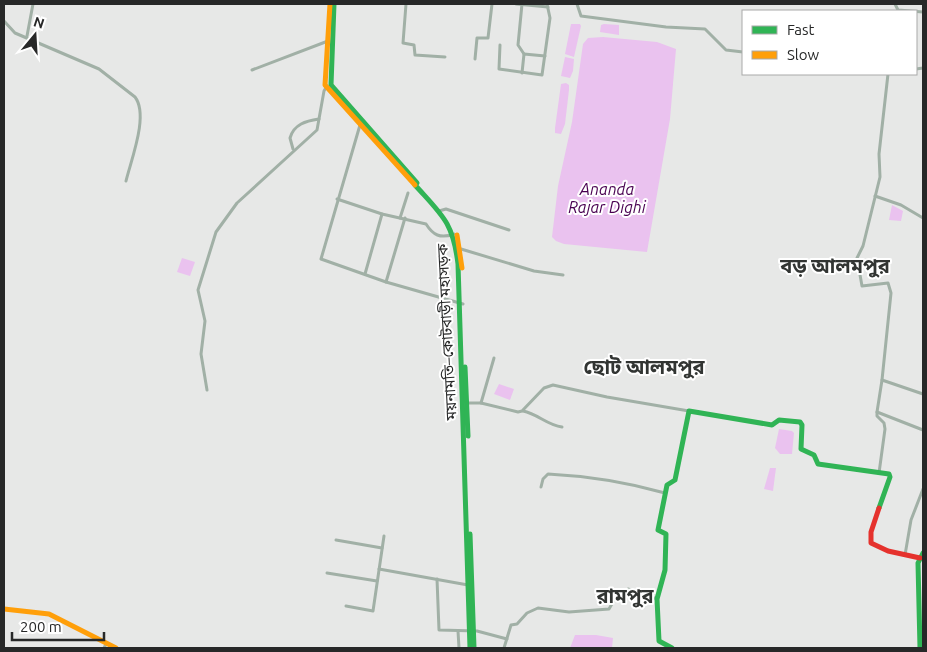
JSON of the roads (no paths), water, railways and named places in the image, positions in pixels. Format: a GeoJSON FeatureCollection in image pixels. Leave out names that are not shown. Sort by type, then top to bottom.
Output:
{"type":"FeatureCollection","features":[{"type":"Feature","properties":{"kind":"main road"},"geometry":{"type":"LineString","coordinates":[[329,86],[324,80],[330,4]]}},
{"type":"Feature","properties":{"kind":"main road"},"geometry":{"type":"LineString","coordinates":[[329,86],[334,4]]}},
{"type":"Feature","properties":{"kind":"main road","name":"ময়নামতি–কোটবাড়ী মহাসড়ক"},"geometry":{"type":"LineString","coordinates":[[329,86],[457,232],[461,249],[468,585],[472,648]]}},
{"type":"Feature","properties":{"kind":"main road","name":"ময়নামতি–কোটবাড়ী মহাসড়ক"},"geometry":{"type":"LineString","coordinates":[[440,211],[454,234],[461,304],[467,403],[471,631]]}},
{"type":"Feature","properties":{"kind":"main road"},"geometry":{"type":"LineString","coordinates":[[672,648],[660,642],[657,599],[665,563],[666,534],[658,531],[668,483],[675,480],[689,411],[772,425],[779,420],[800,422],[802,425],[801,449],[814,455],[818,464],[889,474],[890,477],[871,532],[871,543],[905,556],[922,555],[918,563],[922,626],[920,648]]}},
{"type":"Feature","properties":{"kind":"main road"},"geometry":{"type":"LineString","coordinates":[[4,609],[49,614],[105,646],[116,648]]}},
{"type":"Feature","properties":{"kind":"street"},"geometry":{"type":"LineString","coordinates":[[27,36],[33,4]]}},
{"type":"Feature","properties":{"kind":"street"},"geometry":{"type":"LineString","coordinates":[[406,4],[403,43],[414,45],[415,55],[445,58]]}},
{"type":"Feature","properties":{"kind":"street"},"geometry":{"type":"LineString","coordinates":[[475,59],[477,38],[488,38],[492,4]]}},
{"type":"Feature","properties":{"kind":"street"},"geometry":{"type":"LineString","coordinates":[[500,45],[499,69],[542,75],[550,18],[548,5],[516,4]]}},
{"type":"Feature","properties":{"kind":"street"},"geometry":{"type":"LineString","coordinates":[[522,4],[518,45],[524,54],[522,73]]}},
{"type":"Feature","properties":{"kind":"street"},"geometry":{"type":"LineString","coordinates":[[577,4],[581,16],[666,27],[705,29],[726,50],[742,52]]}},
{"type":"Feature","properties":{"kind":"street"},"geometry":{"type":"LineString","coordinates":[[895,4],[897,10]]}},
{"type":"Feature","properties":{"kind":"street"},"geometry":{"type":"LineString","coordinates":[[4,21],[15,33],[27,36],[99,69],[126,88],[139,102],[141,116],[139,129],[126,181]]}},
{"type":"Feature","properties":{"kind":"street"},"geometry":{"type":"LineString","coordinates":[[252,70],[328,41]]}},
{"type":"Feature","properties":{"kind":"street"},"geometry":{"type":"LineString","coordinates":[[524,54],[545,56]]}},
{"type":"Feature","properties":{"kind":"street"},"geometry":{"type":"LineString","coordinates":[[879,473],[885,429],[884,423],[877,416],[877,412],[890,293],[888,283],[862,286],[857,262],[880,177],[879,154],[888,75]]}},
{"type":"Feature","properties":{"kind":"street"},"geometry":{"type":"LineString","coordinates":[[207,390],[201,354],[205,322],[198,290],[216,232],[237,204],[316,130],[329,86]]}},
{"type":"Feature","properties":{"kind":"street"},"geometry":{"type":"LineString","coordinates":[[294,149],[290,138],[296,127],[306,121],[320,119]]}},
{"type":"Feature","properties":{"kind":"street"},"geometry":{"type":"LineString","coordinates":[[362,124],[337,199],[321,258],[386,282],[461,304]]}},
{"type":"Feature","properties":{"kind":"street"},"geometry":{"type":"LineString","coordinates":[[400,218],[408,193]]}},
{"type":"Feature","properties":{"kind":"street"},"geometry":{"type":"LineString","coordinates":[[875,196],[900,205],[923,218]]}},
{"type":"Feature","properties":{"kind":"street"},"geometry":{"type":"LineString","coordinates":[[337,199],[382,214],[405,218],[427,225],[431,232],[441,237],[454,234]]}},
{"type":"Feature","properties":{"kind":"street"},"geometry":{"type":"LineString","coordinates":[[440,211],[446,209],[509,230]]}},
{"type":"Feature","properties":{"kind":"street"},"geometry":{"type":"LineString","coordinates":[[365,274],[382,214]]}},
{"type":"Feature","properties":{"kind":"street"},"geometry":{"type":"LineString","coordinates":[[386,282],[405,218]]}},
{"type":"Feature","properties":{"kind":"street"},"geometry":{"type":"LineString","coordinates":[[461,249],[534,271],[563,275]]}},
{"type":"Feature","properties":{"kind":"street"},"geometry":{"type":"LineString","coordinates":[[481,403],[494,358]]}},
{"type":"Feature","properties":{"kind":"street"},"geometry":{"type":"LineString","coordinates":[[882,380],[923,394]]}},
{"type":"Feature","properties":{"kind":"street"},"geometry":{"type":"LineString","coordinates":[[522,411],[544,388],[553,385],[607,397],[689,411]]}},
{"type":"Feature","properties":{"kind":"street"},"geometry":{"type":"LineString","coordinates":[[467,403],[481,403],[498,408],[522,411],[536,415],[548,425],[562,428]]}},
{"type":"Feature","properties":{"kind":"street"},"geometry":{"type":"LineString","coordinates":[[877,412],[923,430]]}},
{"type":"Feature","properties":{"kind":"street"},"geometry":{"type":"LineString","coordinates":[[541,487],[543,479],[547,475],[575,475],[621,482],[665,493]]}},
{"type":"Feature","properties":{"kind":"street"},"geometry":{"type":"LineString","coordinates":[[905,556],[911,520],[923,489]]}},
{"type":"Feature","properties":{"kind":"street"},"geometry":{"type":"LineString","coordinates":[[346,606],[373,611],[384,536]]}},
{"type":"Feature","properties":{"kind":"street"},"geometry":{"type":"LineString","coordinates":[[336,540],[382,548]]}},
{"type":"Feature","properties":{"kind":"street"},"geometry":{"type":"LineString","coordinates":[[379,569],[468,585]]}},
{"type":"Feature","properties":{"kind":"street"},"geometry":{"type":"LineString","coordinates":[[328,573],[377,581]]}},
{"type":"Feature","properties":{"kind":"street"},"geometry":{"type":"LineString","coordinates":[[437,579],[438,629],[471,631],[507,639]]}},
{"type":"Feature","properties":{"kind":"street"},"geometry":{"type":"LineString","coordinates":[[504,648],[510,625],[518,624],[528,613],[538,608],[568,612],[609,609],[617,595],[628,589],[657,599]]}},
{"type":"Feature","properties":{"kind":"street"},"geometry":{"type":"LineString","coordinates":[[458,631],[459,648]]}},
{"type":"Feature","properties":{"kind":"water"},"geometry":{"type":"Polygon","coordinates":[[[571,24],[580,24],[581,26],[574,57],[565,54],[571,24]]]}},
{"type":"Feature","properties":{"kind":"water"},"geometry":{"type":"Polygon","coordinates":[[[601,25],[619,25],[619,35],[600,32],[601,25]]]}},
{"type":"Feature","properties":{"kind":"water","name":"Ananda Rajar Dighi"},"geometry":{"type":"Polygon","coordinates":[[[603,37],[657,42],[676,49],[670,119],[647,252],[564,244],[552,237],[558,186],[572,122],[583,44],[588,38],[603,37]]]}},
{"type":"Feature","properties":{"kind":"water"},"geometry":{"type":"Polygon","coordinates":[[[565,57],[574,59],[570,78],[561,76],[565,57]]]}},
{"type":"Feature","properties":{"kind":"water"},"geometry":{"type":"Polygon","coordinates":[[[566,83],[569,85],[569,90],[565,124],[561,134],[555,133],[555,128],[561,84],[566,83]]]}},
{"type":"Feature","properties":{"kind":"water"},"geometry":{"type":"Polygon","coordinates":[[[892,205],[903,211],[901,221],[889,220],[892,205]]]}},
{"type":"Feature","properties":{"kind":"water"},"geometry":{"type":"Polygon","coordinates":[[[182,258],[195,262],[190,276],[177,272],[182,258]]]}},
{"type":"Feature","properties":{"kind":"water"},"geometry":{"type":"Polygon","coordinates":[[[499,384],[514,389],[510,400],[494,394],[499,384]]]}},
{"type":"Feature","properties":{"kind":"water"},"geometry":{"type":"Polygon","coordinates":[[[779,429],[794,433],[792,454],[780,454],[775,448],[779,429]]]}},
{"type":"Feature","properties":{"kind":"water"},"geometry":{"type":"Polygon","coordinates":[[[770,468],[776,468],[773,491],[764,489],[770,468]]]}},
{"type":"Feature","properties":{"kind":"water"},"geometry":{"type":"Polygon","coordinates":[[[575,635],[596,635],[613,638],[612,648],[570,648],[575,635]]]}},
{"type":"Feature","properties":{"kind":"district","name":"বড় আলমপুর"},"geometry":{"type":"Point","coordinates":[835,266]}},
{"type":"Feature","properties":{"kind":"district","name":"ছোট আলমপুর"},"geometry":{"type":"Point","coordinates":[644,367]}},
{"type":"Feature","properties":{"kind":"district","name":"রামপুর"},"geometry":{"type":"Point","coordinates":[625,596]}}]}
